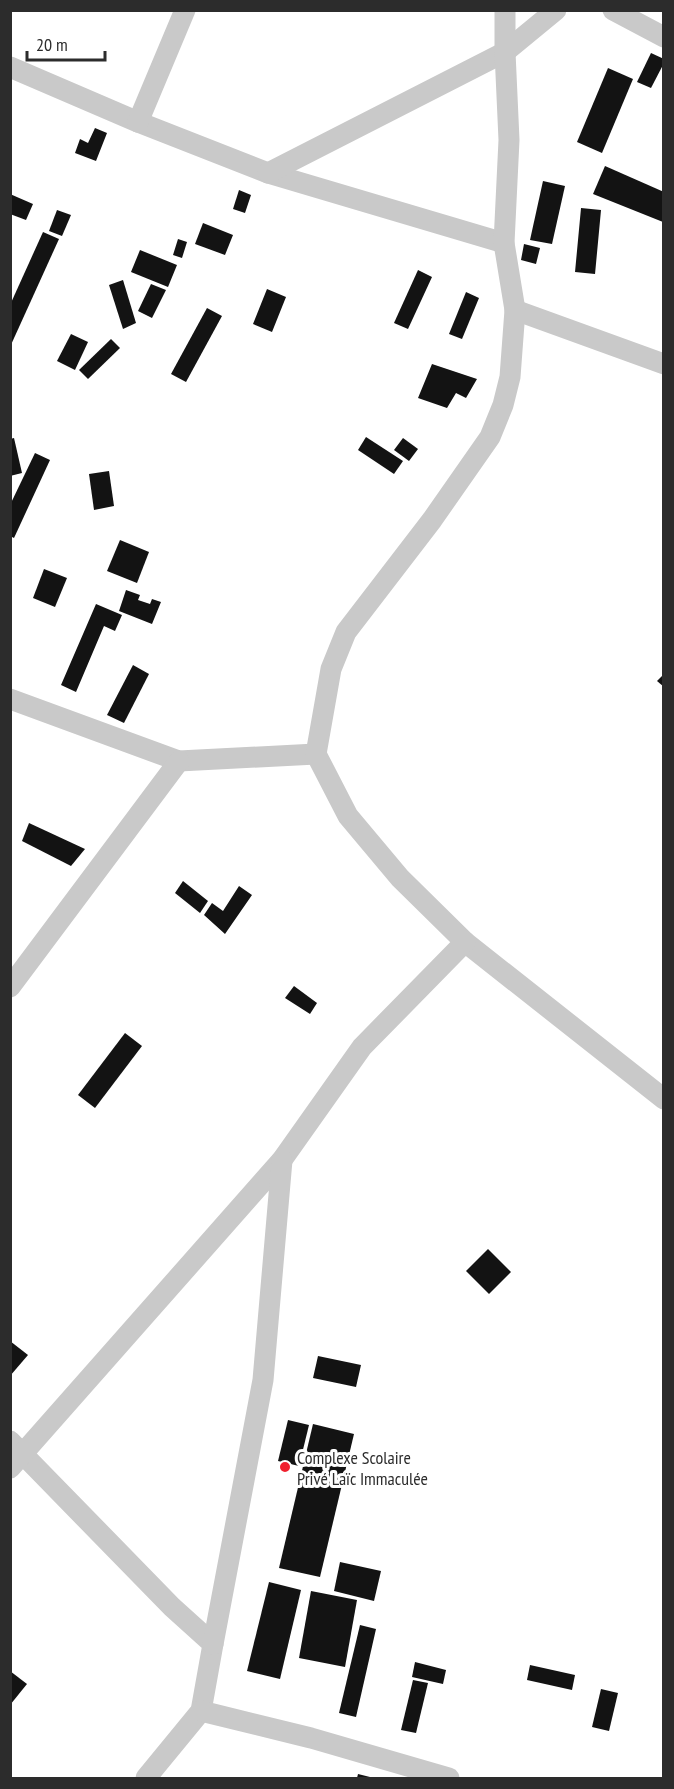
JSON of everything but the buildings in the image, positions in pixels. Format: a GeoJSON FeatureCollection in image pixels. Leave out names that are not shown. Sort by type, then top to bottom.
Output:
{"type":"FeatureCollection","features":[{"type":"Feature","properties":{"kind":"street"},"geometry":{"type":"LineString","coordinates":[[138,122],[185,10]]}},
{"type":"Feature","properties":{"kind":"street"},"geometry":{"type":"LineString","coordinates":[[505,10],[509,140],[504,243],[515,310],[510,377],[503,405],[490,438],[432,520],[346,632],[331,669],[316,754],[348,816],[400,878],[465,942],[663,1099]]}},
{"type":"Feature","properties":{"kind":"street"},"geometry":{"type":"LineString","coordinates":[[268,173],[505,52],[556,10]]}},
{"type":"Feature","properties":{"kind":"street"},"geometry":{"type":"LineString","coordinates":[[613,10],[663,37]]}},
{"type":"Feature","properties":{"kind":"street"},"geometry":{"type":"LineString","coordinates":[[10,67],[138,122],[268,173],[504,243]]}},
{"type":"Feature","properties":{"kind":"street"},"geometry":{"type":"LineString","coordinates":[[515,310],[663,364]]}},
{"type":"Feature","properties":{"kind":"street"},"geometry":{"type":"LineString","coordinates":[[10,699],[179,761],[316,754]]}},
{"type":"Feature","properties":{"kind":"street"},"geometry":{"type":"LineString","coordinates":[[10,987],[179,761]]}},
{"type":"Feature","properties":{"kind":"street"},"geometry":{"type":"LineString","coordinates":[[213,1644],[15,1454],[282,1160],[362,1047],[465,942]]}},
{"type":"Feature","properties":{"kind":"street"},"geometry":{"type":"LineString","coordinates":[[146,1779],[201,1711],[263,1380],[282,1160]]}},
{"type":"Feature","properties":{"kind":"street"},"geometry":{"type":"LineString","coordinates":[[201,1711],[311,1738],[448,1779]]}},
{"type":"Feature","properties":{"kind":"place","name":"Complexe Scolaire Privé Laïc Immaculée"},"geometry":{"type":"Point","coordinates":[285,1467]}}]}
